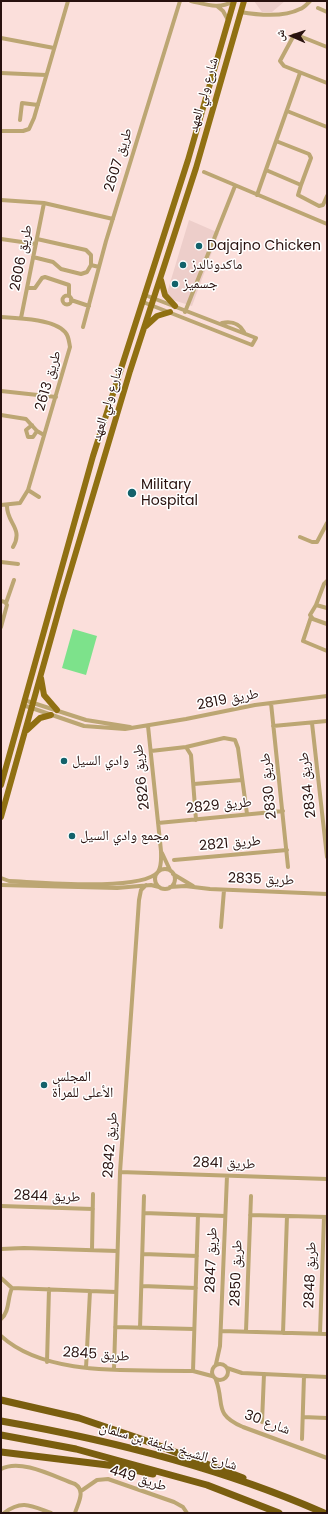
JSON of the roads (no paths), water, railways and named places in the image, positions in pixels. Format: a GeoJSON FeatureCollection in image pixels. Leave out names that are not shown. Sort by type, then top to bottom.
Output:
{"type":"FeatureCollection","features":[{"type":"Feature","properties":{"kind":"highway"},"geometry":{"type":"LineString","coordinates":[[1,1400],[86,1420],[230,1472],[263,1488]]}},
{"type":"Feature","properties":{"kind":"highway","name":"شارع الشيخ خليفة بن سلمان"},"geometry":{"type":"LineString","coordinates":[[1,1421],[80,1436],[147,1452],[263,1488],[324,1513]]}},
{"type":"Feature","properties":{"kind":"highway","name":"شارع الشيخ خليفة بن سلمان"},"geometry":{"type":"LineString","coordinates":[[1,1435],[76,1449],[207,1485],[279,1513]]}},
{"type":"Feature","properties":{"kind":"highway"},"geometry":{"type":"LineString","coordinates":[[1,1452],[116,1466],[161,1476],[231,1495]]}},
{"type":"Feature","properties":{"kind":"main road","name":"شارع ولي العهد"},"geometry":{"type":"LineString","coordinates":[[150,296],[167,237],[168,224],[234,1]]}},
{"type":"Feature","properties":{"kind":"main road","name":"شارع ولي العهد"},"geometry":{"type":"LineString","coordinates":[[1,785],[28,704],[41,641],[93,456],[143,302],[150,296],[161,280],[198,160],[244,1]]}},
{"type":"Feature","properties":{"kind":"main road"},"geometry":{"type":"LineString","coordinates":[[232,10],[240,12]]}},
{"type":"Feature","properties":{"kind":"main road"},"geometry":{"type":"LineString","coordinates":[[161,280],[165,295],[175,306]]}},
{"type":"Feature","properties":{"kind":"main road"},"geometry":{"type":"LineString","coordinates":[[150,296],[152,305]]}},
{"type":"Feature","properties":{"kind":"main road","name":"شارع ولي العهد"},"geometry":{"type":"LineString","coordinates":[[1,817],[26,732],[28,704],[41,678],[62,599],[152,305]]}},
{"type":"Feature","properties":{"kind":"main road"},"geometry":{"type":"LineString","coordinates":[[145,327],[158,316],[170,312]]}},
{"type":"Feature","properties":{"kind":"main road"},"geometry":{"type":"LineString","coordinates":[[41,678],[44,696],[57,710]]}},
{"type":"Feature","properties":{"kind":"main road"},"geometry":{"type":"LineString","coordinates":[[26,732],[40,718],[52,715]]}},
{"type":"Feature","properties":{"kind":"street"},"geometry":{"type":"LineString","coordinates":[[1,131],[28,131],[38,105],[68,1]]}},
{"type":"Feature","properties":{"kind":"street","name":"طريق 2607"},"geometry":{"type":"LineString","coordinates":[[83,327],[113,219],[180,1]]}},
{"type":"Feature","properties":{"kind":"street"},"geometry":{"type":"LineString","coordinates":[[191,1],[217,6],[225,5],[234,1]]}},
{"type":"Feature","properties":{"kind":"street"},"geometry":{"type":"LineString","coordinates":[[240,12],[273,15],[301,9],[310,1]]}},
{"type":"Feature","properties":{"kind":"street"},"geometry":{"type":"LineString","coordinates":[[217,6],[225,14],[228,22]]}},
{"type":"Feature","properties":{"kind":"street"},"geometry":{"type":"LineString","coordinates":[[318,8],[327,12]]}},
{"type":"Feature","properties":{"kind":"street"},"geometry":{"type":"LineString","coordinates":[[327,47],[297,35],[291,38],[280,61],[284,66],[327,83]]}},
{"type":"Feature","properties":{"kind":"street"},"geometry":{"type":"LineString","coordinates":[[1,38],[54,48]]}},
{"type":"Feature","properties":{"kind":"street"},"geometry":{"type":"LineString","coordinates":[[1,73],[46,75]]}},
{"type":"Feature","properties":{"kind":"street"},"geometry":{"type":"LineString","coordinates":[[257,195],[300,73]]}},
{"type":"Feature","properties":{"kind":"street"},"geometry":{"type":"LineString","coordinates":[[20,120],[22,103],[38,105]]}},
{"type":"Feature","properties":{"kind":"street"},"geometry":{"type":"LineString","coordinates":[[287,110],[327,127]]}},
{"type":"Feature","properties":{"kind":"street"},"geometry":{"type":"LineString","coordinates":[[276,141],[311,156],[298,195],[301,198],[320,206],[323,205],[327,196]]}},
{"type":"Feature","properties":{"kind":"street"},"geometry":{"type":"LineString","coordinates":[[266,170],[301,185]]}},
{"type":"Feature","properties":{"kind":"street"},"geometry":{"type":"LineString","coordinates":[[204,172],[327,224]]}},
{"type":"Feature","properties":{"kind":"street"},"geometry":{"type":"LineString","coordinates":[[184,316],[235,186]]}},
{"type":"Feature","properties":{"kind":"street"},"geometry":{"type":"LineString","coordinates":[[1,200],[44,203],[113,219]]}},
{"type":"Feature","properties":{"kind":"street","name":"طريق 2606"},"geometry":{"type":"LineString","coordinates":[[21,318],[44,203]]}},
{"type":"Feature","properties":{"kind":"street"},"geometry":{"type":"LineString","coordinates":[[1,239],[36,244]]}},
{"type":"Feature","properties":{"kind":"street"},"geometry":{"type":"LineString","coordinates":[[33,257],[53,262],[61,269],[74,273],[84,273],[91,265],[91,255],[86,250],[37,239]]}},
{"type":"Feature","properties":{"kind":"street"},"geometry":{"type":"LineString","coordinates":[[91,265],[99,267]]}},
{"type":"Feature","properties":{"kind":"street"},"geometry":{"type":"LineString","coordinates":[[27,288],[34,289],[42,278],[45,277],[69,285],[69,296],[71,300],[89,306]]}},
{"type":"Feature","properties":{"kind":"street"},"geometry":{"type":"LineString","coordinates":[[69,296],[63,297],[63,303],[69,304],[71,300]]}},
{"type":"Feature","properties":{"kind":"street"},"geometry":{"type":"LineString","coordinates":[[143,302],[184,316],[252,345],[256,338],[150,296]]}},
{"type":"Feature","properties":{"kind":"street","name":"طريق 2613"},"geometry":{"type":"LineString","coordinates":[[1,316],[21,318],[56,326],[65,331],[69,338],[70,347],[28,490],[23,500],[16,504],[7,505]]}},
{"type":"Feature","properties":{"kind":"street"},"geometry":{"type":"LineString","coordinates":[[1,391],[56,397]]}},
{"type":"Feature","properties":{"kind":"street"},"geometry":{"type":"LineString","coordinates":[[1,415],[21,417],[44,435]]}},
{"type":"Feature","properties":{"kind":"street"},"geometry":{"type":"LineString","coordinates":[[32,425],[26,430],[28,437],[33,437],[37,431]]}},
{"type":"Feature","properties":{"kind":"street"},"geometry":{"type":"LineString","coordinates":[[28,490],[39,497]]}},
{"type":"Feature","properties":{"kind":"street"},"geometry":{"type":"LineString","coordinates":[[1,505],[7,505],[8,515],[16,530],[17,537],[13,547]]}},
{"type":"Feature","properties":{"kind":"street"},"geometry":{"type":"LineString","coordinates":[[300,536],[312,542],[317,542],[327,523]]}},
{"type":"Feature","properties":{"kind":"street"},"geometry":{"type":"LineString","coordinates":[[1,562],[18,564]]}},
{"type":"Feature","properties":{"kind":"street"},"geometry":{"type":"LineString","coordinates":[[1,627],[6,603],[14,580]]}},
{"type":"Feature","properties":{"kind":"street"},"geometry":{"type":"LineString","coordinates":[[327,581],[316,604],[303,641],[327,651]]}},
{"type":"Feature","properties":{"kind":"street"},"geometry":{"type":"LineString","coordinates":[[1,601],[6,603]]}},
{"type":"Feature","properties":{"kind":"street"},"geometry":{"type":"LineString","coordinates":[[316,604],[327,608]]}},
{"type":"Feature","properties":{"kind":"street"},"geometry":{"type":"LineString","coordinates":[[311,617],[327,624]]}},
{"type":"Feature","properties":{"kind":"street","name":"طريق 2819"},"geometry":{"type":"LineString","coordinates":[[28,704],[52,715],[84,726],[101,728],[148,726],[271,703],[327,696]]}},
{"type":"Feature","properties":{"kind":"street","name":"طريق 2830"},"geometry":{"type":"LineString","coordinates":[[271,703],[288,867]]}},
{"type":"Feature","properties":{"kind":"street","name":"طريق 2819"},"geometry":{"type":"LineString","coordinates":[[28,704],[57,710],[86,720],[132,727]]}},
{"type":"Feature","properties":{"kind":"street"},"geometry":{"type":"LineString","coordinates":[[84,726],[86,720]]}},
{"type":"Feature","properties":{"kind":"street"},"geometry":{"type":"LineString","coordinates":[[273,726],[327,721]]}},
{"type":"Feature","properties":{"kind":"street"},"geometry":{"type":"LineString","coordinates":[[100,722],[101,728]]}},
{"type":"Feature","properties":{"kind":"street","name":"طريق 2834"},"geometry":{"type":"LineString","coordinates":[[312,723],[327,857]]}},
{"type":"Feature","properties":{"kind":"street","name":"طريق 2826"},"geometry":{"type":"LineString","coordinates":[[148,726],[161,851],[160,867],[157,872]]}},
{"type":"Feature","properties":{"kind":"street"},"geometry":{"type":"LineString","coordinates":[[151,751],[186,747],[224,738],[232,738],[237,744],[247,814]]}},
{"type":"Feature","properties":{"kind":"street"},"geometry":{"type":"LineString","coordinates":[[186,747],[191,755],[196,820]]}},
{"type":"Feature","properties":{"kind":"street"},"geometry":{"type":"LineString","coordinates":[[194,784],[242,780]]}},
{"type":"Feature","properties":{"kind":"street"},"geometry":{"type":"LineString","coordinates":[[322,805],[327,804]]}},
{"type":"Feature","properties":{"kind":"street","name":"طريق 2829"},"geometry":{"type":"LineString","coordinates":[[158,824],[283,811]]}},
{"type":"Feature","properties":{"kind":"street","name":"طريق 2821"},"geometry":{"type":"LineString","coordinates":[[174,860],[287,850]]}},
{"type":"Feature","properties":{"kind":"street","name":"طريق 2826"},"geometry":{"type":"LineString","coordinates":[[161,851],[171,871]]}},
{"type":"Feature","properties":{"kind":"street"},"geometry":{"type":"LineString","coordinates":[[1,878],[9,881],[108,884],[135,882],[150,878],[157,872],[165,869],[171,871],[174,880],[170,887],[165,888],[146,885],[117,888],[1,885]]}},
{"type":"Feature","properties":{"kind":"street","name":"طريق 2835"},"geometry":{"type":"LineString","coordinates":[[171,871],[178,878],[195,887]]}},
{"type":"Feature","properties":{"kind":"street"},"geometry":{"type":"LineString","coordinates":[[157,872],[155,880],[159,887]]}},
{"type":"Feature","properties":{"kind":"street","name":"طريق 2842"},"geometry":{"type":"LineString","coordinates":[[135,882],[139,900]]}},
{"type":"Feature","properties":{"kind":"street","name":"طريق 2842"},"geometry":{"type":"LineString","coordinates":[[114,1369],[120,1172],[139,900],[141,890],[146,885]]}},
{"type":"Feature","properties":{"kind":"street","name":"طريق 2835"},"geometry":{"type":"LineString","coordinates":[[170,887],[327,894]]}},
{"type":"Feature","properties":{"kind":"street"},"geometry":{"type":"LineString","coordinates":[[221,927],[224,890]]}},
{"type":"Feature","properties":{"kind":"street","name":"طريق 2841"},"geometry":{"type":"LineString","coordinates":[[120,1172],[327,1179]]}},
{"type":"Feature","properties":{"kind":"street","name":"طريق 2847"},"geometry":{"type":"LineString","coordinates":[[214,1378],[214,1366],[220,1346],[227,1176]]}},
{"type":"Feature","properties":{"kind":"street","name":"طريق 2844"},"geometry":{"type":"LineString","coordinates":[[92,1250],[93,1194]]}},
{"type":"Feature","properties":{"kind":"street"},"geometry":{"type":"LineString","coordinates":[[140,1328],[144,1196]]}},
{"type":"Feature","properties":{"kind":"street","name":"طريق 2850"},"geometry":{"type":"LineString","coordinates":[[246,1331],[251,1196]]}},
{"type":"Feature","properties":{"kind":"street","name":"طريق 2844"},"geometry":{"type":"LineString","coordinates":[[1,1206],[93,1209]]}},
{"type":"Feature","properties":{"kind":"street"},"geometry":{"type":"LineString","coordinates":[[144,1213],[225,1216]]}},
{"type":"Feature","properties":{"kind":"street"},"geometry":{"type":"LineString","coordinates":[[194,1372],[198,1215]]}},
{"type":"Feature","properties":{"kind":"street"},"geometry":{"type":"LineString","coordinates":[[250,1215],[325,1217]]}},
{"type":"Feature","properties":{"kind":"street","name":"طريق 2848"},"geometry":{"type":"LineString","coordinates":[[283,1333],[287,1216]]}},
{"type":"Feature","properties":{"kind":"street","name":"طريق 2848"},"geometry":{"type":"LineString","coordinates":[[320,1334],[325,1217]]}},
{"type":"Feature","properties":{"kind":"street"},"geometry":{"type":"LineString","coordinates":[[1,1250],[24,1248],[117,1251]]}},
{"type":"Feature","properties":{"kind":"street"},"geometry":{"type":"LineString","coordinates":[[143,1254],[197,1256]]}},
{"type":"Feature","properties":{"kind":"street"},"geometry":{"type":"LineString","coordinates":[[1,1278],[12,1288],[116,1292]]}},
{"type":"Feature","properties":{"kind":"street"},"geometry":{"type":"LineString","coordinates":[[142,1286],[196,1288]]}},
{"type":"Feature","properties":{"kind":"street"},"geometry":{"type":"LineString","coordinates":[[1,1319],[6,1314],[8,1299],[12,1288]]}},
{"type":"Feature","properties":{"kind":"street"},"geometry":{"type":"LineString","coordinates":[[47,1362],[49,1290]]}},
{"type":"Feature","properties":{"kind":"street"},"geometry":{"type":"LineString","coordinates":[[86,1368],[90,1291]]}},
{"type":"Feature","properties":{"kind":"street"},"geometry":{"type":"LineString","coordinates":[[115,1327],[194,1329]]}},
{"type":"Feature","properties":{"kind":"street"},"geometry":{"type":"LineString","coordinates":[[221,1330],[327,1334]]}},
{"type":"Feature","properties":{"kind":"street","name":"طريق 2845"},"geometry":{"type":"LineString","coordinates":[[1,1336],[15,1346],[47,1362],[86,1368],[194,1372],[223,1380]]}},
{"type":"Feature","properties":{"kind":"street","name":"طريق 2847"},"geometry":{"type":"LineString","coordinates":[[220,1346],[226,1366],[227,1377]]}},
{"type":"Feature","properties":{"kind":"street"},"geometry":{"type":"LineString","coordinates":[[214,1366],[226,1366],[242,1372],[327,1377]]}},
{"type":"Feature","properties":{"kind":"street","name":"طريق 2845"},"geometry":{"type":"LineString","coordinates":[[194,1372],[214,1366]]}},
{"type":"Feature","properties":{"kind":"street"},"geometry":{"type":"LineString","coordinates":[[223,1380],[227,1377],[242,1372]]}},
{"type":"Feature","properties":{"kind":"street"},"geometry":{"type":"LineString","coordinates":[[262,1422],[264,1374]]}},
{"type":"Feature","properties":{"kind":"street"},"geometry":{"type":"LineString","coordinates":[[302,1439],[304,1376]]}},
{"type":"Feature","properties":{"kind":"street","name":"شارع 30"},"geometry":{"type":"LineString","coordinates":[[214,1378],[219,1392],[222,1411],[235,1424],[327,1458]]}},
{"type":"Feature","properties":{"kind":"street","name":"شارع 30"},"geometry":{"type":"LineString","coordinates":[[219,1392],[223,1380]]}},
{"type":"Feature","properties":{"kind":"street"},"geometry":{"type":"LineString","coordinates":[[303,1417],[327,1418]]}},
{"type":"Feature","properties":{"kind":"street"},"geometry":{"type":"LineString","coordinates":[[1,1469],[14,1465],[23,1466],[75,1484],[81,1491],[75,1513]]}},
{"type":"Feature","properties":{"kind":"street","name":"طريق 449"},"geometry":{"type":"LineString","coordinates":[[81,1491],[97,1480],[108,1479],[174,1502],[183,1507],[186,1513]]}},
{"type":"Feature","properties":{"kind":"street"},"geometry":{"type":"LineString","coordinates":[[4,1513],[12,1507],[22,1504],[50,1513]]}},
{"type":"Feature","properties":{"kind":"place","name":"Dajajno Chicken"},"geometry":{"type":"Point","coordinates":[199,246]}},
{"type":"Feature","properties":{"kind":"place","name":"ماكدونالدز"},"geometry":{"type":"Point","coordinates":[183,265]}},
{"type":"Feature","properties":{"kind":"place","name":"جسميز"},"geometry":{"type":"Point","coordinates":[175,284]}},
{"type":"Feature","properties":{"kind":"place","name":"Military Hospital"},"geometry":{"type":"Point","coordinates":[132,493]}},
{"type":"Feature","properties":{"kind":"place","name":"وادي السيل"},"geometry":{"type":"Point","coordinates":[64,761]}},
{"type":"Feature","properties":{"kind":"place","name":"مجمع وادي السيل"},"geometry":{"type":"Point","coordinates":[72,836]}},
{"type":"Feature","properties":{"kind":"place","name":"المجلس الأعلى للمرأة"},"geometry":{"type":"Point","coordinates":[44,1085]}}]}
